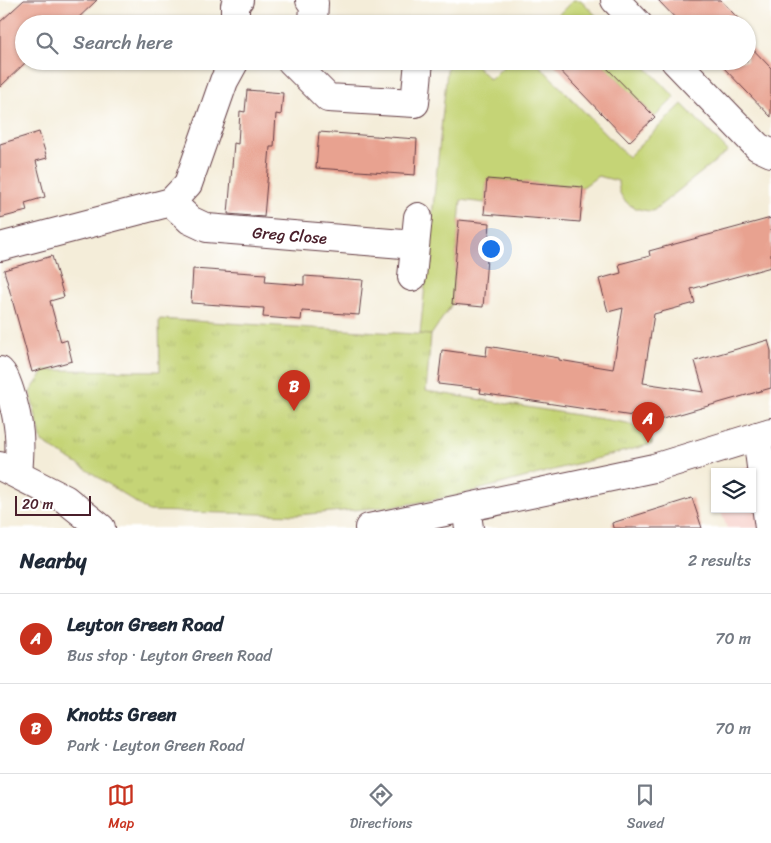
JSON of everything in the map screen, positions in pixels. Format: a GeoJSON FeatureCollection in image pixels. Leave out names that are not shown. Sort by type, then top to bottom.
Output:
{"type":"FeatureCollection","features":[{"type":"Feature","properties":{"kind":"street"},"geometry":{"type":"LineString","coordinates":[[235,15],[235,5],[239,0]]}},
{"type":"Feature","properties":{"kind":"street"},"geometry":{"type":"LineString","coordinates":[[310,0],[314,3],[313,15]]}},
{"type":"Feature","properties":{"kind":"street"},"geometry":{"type":"LineString","coordinates":[[615,0],[629,15]]}},
{"type":"Feature","properties":{"kind":"street"},"geometry":{"type":"LineString","coordinates":[[0,247],[171,202],[188,184],[224,81],[230,70]]}},
{"type":"Feature","properties":{"kind":"street"},"geometry":{"type":"LineString","coordinates":[[300,70],[328,98],[415,103],[418,70]]}},
{"type":"Feature","properties":{"kind":"street"},"geometry":{"type":"LineString","coordinates":[[684,70],[758,147],[771,152]]}},
{"type":"Feature","properties":{"kind":"street","name":"Greg Close"},"geometry":{"type":"LineString","coordinates":[[171,202],[190,220],[207,228],[415,245]]}},
{"type":"Feature","properties":{"kind":"street"},"geometry":{"type":"LineString","coordinates":[[412,277],[418,217]]}},
{"type":"Feature","properties":{"kind":"street"},"geometry":{"type":"LineString","coordinates":[[0,371],[5,376],[17,412],[20,430],[20,450],[9,470],[65,499],[101,528]]}},
{"type":"Feature","properties":{"kind":"street"},"geometry":{"type":"LineString","coordinates":[[369,528],[468,518],[666,465],[764,434],[769,528]]}},
{"type":"Feature","properties":{"kind":"shaded area"},"geometry":{"type":"Polygon","coordinates":[[[771,460],[771,528],[727,528],[721,513],[756,513],[756,468],[742,468],[771,460]]]}},
{"type":"Feature","properties":{"kind":"green space"},"geometry":{"type":"Polygon","coordinates":[[[573,0],[581,0],[595,15],[558,15],[573,0]]]}},
{"type":"Feature","properties":{"kind":"green space"},"geometry":{"type":"Polygon","coordinates":[[[447,70],[481,70],[490,80],[500,70],[544,70],[628,157],[682,104],[728,151],[653,211],[646,211],[628,204],[621,195],[618,181],[598,176],[583,187],[487,179],[485,203],[461,200],[452,304],[431,335],[420,334],[447,70]]]}},
{"type":"Feature","properties":{"kind":"green space"},"geometry":{"type":"Polygon","coordinates":[[[609,70],[649,70],[675,97],[655,117],[609,70]]]}},
{"type":"Feature","properties":{"kind":"green space"},"geometry":{"type":"Polygon","coordinates":[[[159,319],[431,335],[426,391],[627,423],[650,431],[652,444],[455,496],[397,506],[298,515],[148,511],[42,442],[30,392],[45,370],[160,371],[159,319]]]}},
{"type":"Feature","properties":{"kind":"building"},"geometry":{"type":"Polygon","coordinates":[[[24,0],[97,0],[81,15],[15,15],[15,70],[18,70],[0,87],[0,22],[24,0]]]}},
{"type":"Feature","properties":{"kind":"building"},"geometry":{"type":"Polygon","coordinates":[[[658,0],[721,0],[735,15],[672,15],[658,0]]]}},
{"type":"Feature","properties":{"kind":"building"},"geometry":{"type":"Polygon","coordinates":[[[756,52],[771,68],[771,117],[726,70],[756,70],[756,52]]]}},
{"type":"Feature","properties":{"kind":"building"},"geometry":{"type":"Polygon","coordinates":[[[560,70],[609,70],[655,117],[629,142],[560,70]]]}},
{"type":"Feature","properties":{"kind":"building"},"geometry":{"type":"Polygon","coordinates":[[[247,90],[283,93],[281,115],[276,114],[274,147],[270,147],[264,217],[228,214],[234,143],[238,144],[240,111],[245,112],[247,90]]]}},
{"type":"Feature","properties":{"kind":"building"},"geometry":{"type":"Polygon","coordinates":[[[39,132],[47,158],[36,161],[45,197],[25,203],[27,211],[0,218],[0,144],[39,132]]]}},
{"type":"Feature","properties":{"kind":"building"},"geometry":{"type":"Polygon","coordinates":[[[319,132],[417,139],[415,175],[316,168],[319,132]]]}},
{"type":"Feature","properties":{"kind":"building"},"geometry":{"type":"Polygon","coordinates":[[[487,179],[583,187],[580,222],[484,214],[487,179]]]}},
{"type":"Feature","properties":{"kind":"building"},"geometry":{"type":"Polygon","coordinates":[[[771,218],[771,267],[691,289],[695,303],[654,314],[643,383],[704,392],[695,361],[768,340],[771,351],[771,388],[659,420],[480,393],[481,389],[438,384],[442,350],[486,356],[487,346],[613,369],[623,308],[608,312],[599,279],[621,273],[619,264],[650,256],[649,251],[771,218]]]}},
{"type":"Feature","properties":{"kind":"building"},"geometry":{"type":"Polygon","coordinates":[[[459,220],[490,223],[483,307],[452,304],[459,220]]]}},
{"type":"Feature","properties":{"kind":"building"},"geometry":{"type":"Polygon","coordinates":[[[52,256],[64,297],[50,301],[61,342],[67,340],[72,361],[32,372],[4,270],[52,256]]]}},
{"type":"Feature","properties":{"kind":"building"},"geometry":{"type":"Polygon","coordinates":[[[193,269],[266,274],[265,282],[304,285],[304,276],[363,280],[359,315],[302,311],[301,320],[263,317],[264,308],[191,303],[193,269]]]}},
{"type":"Feature","properties":{"kind":"building"},"geometry":{"type":"Polygon","coordinates":[[[692,498],[702,528],[613,528],[612,523],[692,498]]]}},
{"type":"Feature","properties":{"kind":"place","name":"Knotts Green"},"geometry":{"type":"Point","coordinates":[294,411]}},
{"type":"Feature","properties":{"kind":"place","name":"Leyton Green Road"},"geometry":{"type":"Point","coordinates":[648,443]}}]}
